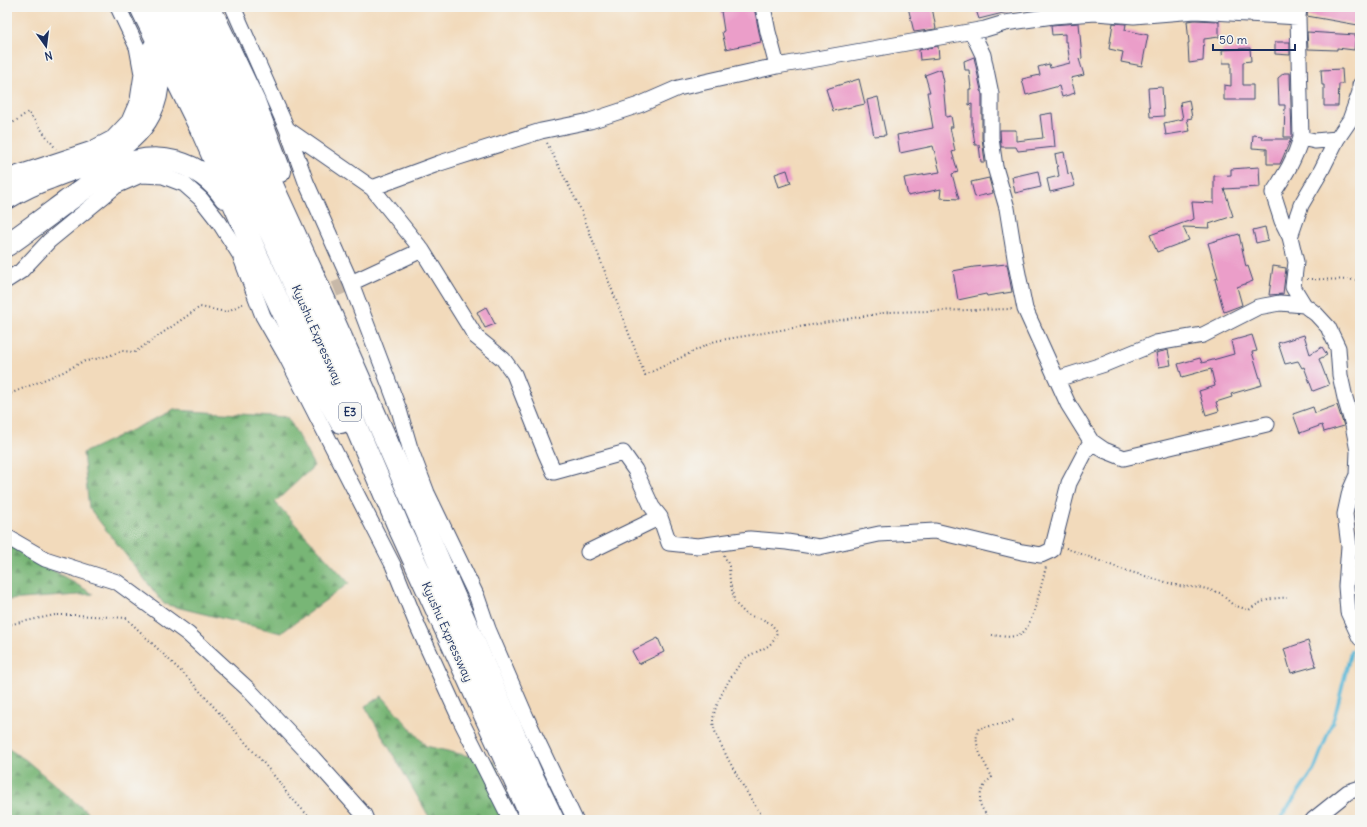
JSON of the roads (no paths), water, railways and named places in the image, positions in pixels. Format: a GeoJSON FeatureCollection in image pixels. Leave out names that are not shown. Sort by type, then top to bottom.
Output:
{"type":"FeatureCollection","features":[{"type":"Feature","properties":{"kind":"highway"},"geometry":{"type":"LineString","coordinates":[[7,198],[31,185],[100,159],[123,145],[141,128],[154,105],[157,92],[158,65],[154,48],[132,7]]}},
{"type":"Feature","properties":{"kind":"highway"},"geometry":{"type":"LineString","coordinates":[[140,7],[203,133],[300,349],[398,525]]}},
{"type":"Feature","properties":{"kind":"highway","name":"Kyushu Expressway"},"geometry":{"type":"LineString","coordinates":[[164,7],[222,125],[298,292],[398,525],[533,820]]}},
{"type":"Feature","properties":{"kind":"highway","name":"Kyushu Expressway"},"geometry":{"type":"LineString","coordinates":[[187,7],[238,110],[368,396],[512,730],[553,820]]}},
{"type":"Feature","properties":{"kind":"highway"},"geometry":{"type":"LineString","coordinates":[[209,7],[255,104],[287,189],[351,342],[368,396]]}},
{"type":"Feature","properties":{"kind":"highway"},"geometry":{"type":"LineString","coordinates":[[7,245],[99,178],[117,168],[131,162],[164,159],[180,162],[193,168],[219,189],[228,202],[258,258]]}},
{"type":"Feature","properties":{"kind":"street"},"geometry":{"type":"LineString","coordinates":[[7,177],[92,149],[113,138],[129,120],[138,100],[142,74],[137,47],[118,7]]}},
{"type":"Feature","properties":{"kind":"street"},"geometry":{"type":"LineString","coordinates":[[233,7],[287,129],[306,182],[351,283],[399,410],[410,448],[427,493],[477,597],[491,635],[523,710],[575,820]]}},
{"type":"Feature","properties":{"kind":"street"},"geometry":{"type":"LineString","coordinates":[[763,7],[777,66]]}},
{"type":"Feature","properties":{"kind":"street"},"geometry":{"type":"LineString","coordinates":[[372,188],[440,163],[540,131],[590,121],[639,105],[678,88],[777,66],[972,32],[1004,22],[1096,13],[1134,16],[1195,11],[1299,12],[1301,138],[1297,153],[1273,193],[1282,221],[1290,237],[1296,262],[1294,287],[1304,305],[1316,314],[1328,327],[1338,348],[1340,375],[1358,451],[1357,474],[1350,491],[1345,514],[1349,546],[1346,586],[1348,612],[1360,638]]}},
{"type":"Feature","properties":{"kind":"street"},"geometry":{"type":"LineString","coordinates":[[972,32],[983,55],[991,94],[991,138],[995,167],[1007,208],[1024,309],[1068,404],[1091,441],[1104,450],[1124,458],[1267,424]]}},
{"type":"Feature","properties":{"kind":"street"},"geometry":{"type":"LineString","coordinates":[[1290,237],[1301,204],[1357,106],[1360,85]]}},
{"type":"Feature","properties":{"kind":"street"},"geometry":{"type":"LineString","coordinates":[[287,129],[372,188],[422,250],[476,337],[503,359],[514,374],[554,472],[623,453],[635,470],[652,508],[660,517],[669,543],[698,546],[750,539],[787,542],[819,547],[879,534],[935,531],[1022,552],[1041,555],[1050,547],[1069,483],[1091,441]]}},
{"type":"Feature","properties":{"kind":"street"},"geometry":{"type":"LineString","coordinates":[[1301,138],[1315,141],[1337,139]]}},
{"type":"Feature","properties":{"kind":"street"},"geometry":{"type":"LineString","coordinates":[[7,280],[21,271],[49,241],[116,186],[141,175],[163,176],[184,184],[202,198],[220,222],[240,255],[263,316],[286,356],[393,565],[418,627],[457,712],[511,820]]}},
{"type":"Feature","properties":{"kind":"street"},"geometry":{"type":"LineString","coordinates":[[351,283],[422,250]]}},
{"type":"Feature","properties":{"kind":"street"},"geometry":{"type":"LineString","coordinates":[[1057,379],[1105,364],[1156,343],[1203,336],[1258,307],[1280,303],[1304,305]]}},
{"type":"Feature","properties":{"kind":"street"},"geometry":{"type":"LineString","coordinates":[[588,552],[660,517]]}},
{"type":"Feature","properties":{"kind":"street"},"geometry":{"type":"LineString","coordinates":[[7,537],[45,559],[117,582],[188,634],[248,689],[313,758],[366,820]]}},
{"type":"Feature","properties":{"kind":"street"},"geometry":{"type":"LineString","coordinates":[[1313,820],[1348,792],[1360,788]]}},
{"type":"Feature","properties":{"kind":"waterway"},"geometry":{"type":"LineString","coordinates":[[1279,820],[1314,770],[1335,715],[1351,651]]}},
{"type":"Feature","properties":{"kind":"tunnel"},"geometry":{"type":"LineString","coordinates":[[313,298],[351,283]]}}]}
